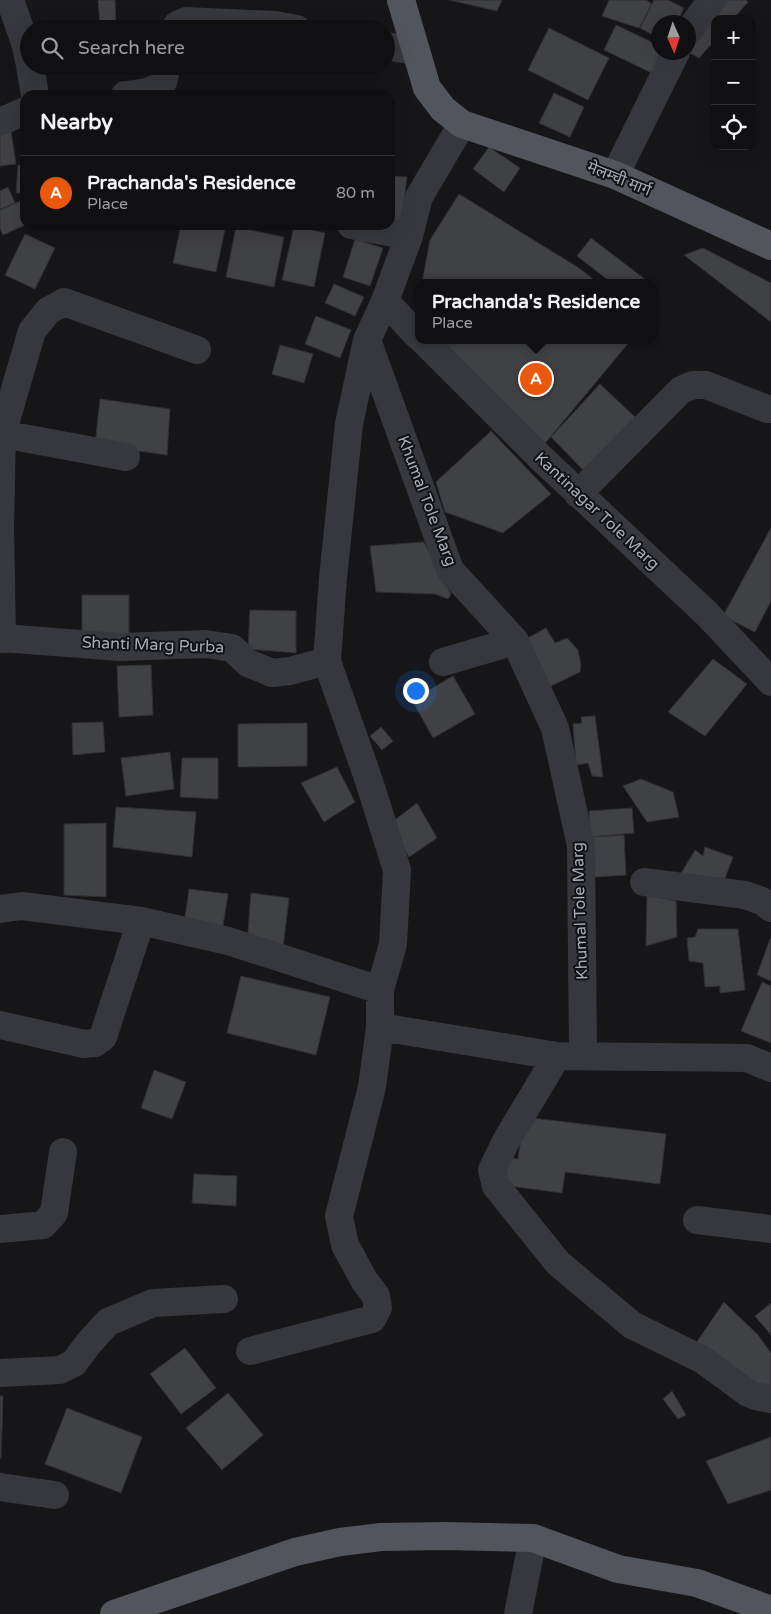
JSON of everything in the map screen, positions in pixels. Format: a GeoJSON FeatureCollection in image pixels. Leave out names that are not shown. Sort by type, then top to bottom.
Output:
{"type":"FeatureCollection","features":[{"type":"Feature","properties":{"kind":"main road"},"geometry":{"type":"LineString","coordinates":[[401,0],[427,88],[443,109],[462,124]]}},
{"type":"Feature","properties":{"kind":"main road","name":"मेलम्ची मार्ग"},"geometry":{"type":"LineString","coordinates":[[462,124],[615,175],[771,246]]}},
{"type":"Feature","properties":{"kind":"main road"},"geometry":{"type":"LineString","coordinates":[[114,1614],[295,1552],[340,1542],[381,1537],[445,1536],[533,1538],[618,1569],[697,1583],[771,1610]]}},
{"type":"Feature","properties":{"kind":"street"},"geometry":{"type":"LineString","coordinates":[[10,0],[20,29]]}},
{"type":"Feature","properties":{"kind":"street"},"geometry":{"type":"LineString","coordinates":[[696,21],[712,0]]}},
{"type":"Feature","properties":{"kind":"street"},"geometry":{"type":"LineString","coordinates":[[395,48],[415,52]]}},
{"type":"Feature","properties":{"kind":"street"},"geometry":{"type":"LineString","coordinates":[[615,175],[672,60]]}},
{"type":"Feature","properties":{"kind":"street"},"geometry":{"type":"LineString","coordinates":[[32,75],[34,90]]}},
{"type":"Feature","properties":{"kind":"street"},"geometry":{"type":"LineString","coordinates":[[151,90],[163,82],[164,75]]}},
{"type":"Feature","properties":{"kind":"street"},"geometry":{"type":"LineString","coordinates":[[0,122],[20,113]]}},
{"type":"Feature","properties":{"kind":"street"},"geometry":{"type":"LineString","coordinates":[[250,1352],[372,1319],[378,1308],[376,1296],[364,1280],[346,1245],[339,1216],[372,1087],[380,1026],[380,990],[394,944],[397,870],[369,781],[327,661],[333,578],[349,424],[367,340],[385,301],[409,236],[419,197],[462,124]]}},
{"type":"Feature","properties":{"kind":"street"},"geometry":{"type":"LineString","coordinates":[[377,230],[409,236]]}},
{"type":"Feature","properties":{"kind":"street"},"geometry":{"type":"LineString","coordinates":[[385,301],[415,333]]}},
{"type":"Feature","properties":{"kind":"street"},"geometry":{"type":"LineString","coordinates":[[1,638],[0,527],[2,434],[32,331],[48,311],[64,302],[197,350]]}},
{"type":"Feature","properties":{"kind":"street","name":"Khumal Tole Marg"},"geometry":{"type":"LineString","coordinates":[[367,340],[450,570],[515,641],[555,728],[581,846],[570,1056]]}},
{"type":"Feature","properties":{"kind":"street","name":"Kantinagar Tole Marg"},"geometry":{"type":"LineString","coordinates":[[427,344],[578,494],[708,614],[771,682]]}},
{"type":"Feature","properties":{"kind":"street"},"geometry":{"type":"LineString","coordinates":[[578,494],[681,390],[693,385],[706,385],[771,409]]}},
{"type":"Feature","properties":{"kind":"street"},"geometry":{"type":"LineString","coordinates":[[2,434],[126,456]]}},
{"type":"Feature","properties":{"kind":"street","name":"Shanti Marg Purba"},"geometry":{"type":"LineString","coordinates":[[1,638],[120,647],[206,644],[232,648],[248,663],[272,672],[290,671],[327,661]]}},
{"type":"Feature","properties":{"kind":"street"},"geometry":{"type":"LineString","coordinates":[[443,662],[515,641]]}},
{"type":"Feature","properties":{"kind":"street"},"geometry":{"type":"LineString","coordinates":[[644,882],[744,895],[762,901],[771,908]]}},
{"type":"Feature","properties":{"kind":"street"},"geometry":{"type":"LineString","coordinates":[[0,908],[22,906],[141,921],[228,941],[380,990]]}},
{"type":"Feature","properties":{"kind":"street"},"geometry":{"type":"LineString","coordinates":[[0,1025],[84,1044],[95,1043],[103,1037],[141,921]]}},
{"type":"Feature","properties":{"kind":"street"},"geometry":{"type":"LineString","coordinates":[[380,1026],[570,1056],[747,1058],[771,1068]]}},
{"type":"Feature","properties":{"kind":"street"},"geometry":{"type":"LineString","coordinates":[[570,1056],[506,1141],[492,1170],[496,1186],[558,1263],[632,1325],[703,1360],[755,1396],[771,1399]]}},
{"type":"Feature","properties":{"kind":"street"},"geometry":{"type":"LineString","coordinates":[[0,1229],[43,1225],[54,1213],[62,1152]]}},
{"type":"Feature","properties":{"kind":"street"},"geometry":{"type":"LineString","coordinates":[[697,1220],[771,1229]]}},
{"type":"Feature","properties":{"kind":"street"},"geometry":{"type":"LineString","coordinates":[[0,1373],[60,1370],[74,1363],[108,1322],[153,1303],[224,1299]]}},
{"type":"Feature","properties":{"kind":"street"},"geometry":{"type":"LineString","coordinates":[[0,1487],[55,1495]]}},
{"type":"Feature","properties":{"kind":"street"},"geometry":{"type":"LineString","coordinates":[[518,1614],[533,1538]]}},
{"type":"Feature","properties":{"kind":"building"},"geometry":{"type":"Polygon","coordinates":[[[98,0],[115,0],[116,20],[100,20],[98,0]]]}},
{"type":"Feature","properties":{"kind":"building"},"geometry":{"type":"Polygon","coordinates":[[[449,0],[502,0],[497,11],[449,0]]]}},
{"type":"Feature","properties":{"kind":"building"},"geometry":{"type":"Polygon","coordinates":[[[609,0],[646,0],[652,4],[639,28],[602,16],[609,0]]]}},
{"type":"Feature","properties":{"kind":"building"},"geometry":{"type":"Polygon","coordinates":[[[654,0],[668,0],[684,8],[680,15],[651,15],[651,34],[640,28],[654,0]]]}},
{"type":"Feature","properties":{"kind":"building"},"geometry":{"type":"Polygon","coordinates":[[[725,0],[746,0],[748,2],[737,15],[713,15],[725,0]]]}},
{"type":"Feature","properties":{"kind":"building"},"geometry":{"type":"Polygon","coordinates":[[[711,18],[711,44],[699,58],[696,56],[696,38],[711,18]]]}},
{"type":"Feature","properties":{"kind":"building"},"geometry":{"type":"Polygon","coordinates":[[[616,25],[651,42],[651,60],[663,60],[656,75],[604,50],[616,25]]]}},
{"type":"Feature","properties":{"kind":"building"},"geometry":{"type":"Polygon","coordinates":[[[549,28],[609,58],[588,100],[528,70],[549,28]]]}},
{"type":"Feature","properties":{"kind":"building"},"geometry":{"type":"Polygon","coordinates":[[[554,93],[584,107],[570,137],[539,123],[554,93]]]}},
{"type":"Feature","properties":{"kind":"building"},"geometry":{"type":"Polygon","coordinates":[[[11,131],[16,164],[0,166],[0,132],[11,131]]]}},
{"type":"Feature","properties":{"kind":"building"},"geometry":{"type":"Polygon","coordinates":[[[489,147],[520,168],[504,192],[473,169],[489,147]]]}},
{"type":"Feature","properties":{"kind":"building"},"geometry":{"type":"Polygon","coordinates":[[[18,165],[20,165],[20,193],[16,193],[18,165]]]}},
{"type":"Feature","properties":{"kind":"building"},"geometry":{"type":"Polygon","coordinates":[[[395,176],[407,177],[401,224],[395,223],[395,176]]]}},
{"type":"Feature","properties":{"kind":"building"},"geometry":{"type":"Polygon","coordinates":[[[8,187],[15,203],[0,209],[0,191],[8,187]]]}},
{"type":"Feature","properties":{"kind":"building"},"geometry":{"type":"Polygon","coordinates":[[[459,194],[579,268],[593,279],[423,279],[430,240],[459,194]]]}},
{"type":"Feature","properties":{"kind":"building"},"geometry":{"type":"Polygon","coordinates":[[[20,201],[20,227],[3,235],[0,229],[0,210],[20,201]]]}},
{"type":"Feature","properties":{"kind":"building"},"geometry":{"type":"Polygon","coordinates":[[[180,230],[225,230],[216,272],[173,263],[180,230]]]}},
{"type":"Feature","properties":{"kind":"building"},"geometry":{"type":"Polygon","coordinates":[[[235,230],[250,230],[284,237],[274,287],[226,277],[235,230]]]}},
{"type":"Feature","properties":{"kind":"building"},"geometry":{"type":"Polygon","coordinates":[[[293,230],[312,230],[325,233],[314,287],[282,280],[293,230]]]}},
{"type":"Feature","properties":{"kind":"building"},"geometry":{"type":"Polygon","coordinates":[[[25,234],[55,248],[35,289],[5,275],[25,234]]]}},
{"type":"Feature","properties":{"kind":"building"},"geometry":{"type":"Polygon","coordinates":[[[591,238],[645,279],[607,279],[577,256],[591,238]]]}},
{"type":"Feature","properties":{"kind":"building"},"geometry":{"type":"Polygon","coordinates":[[[355,239],[383,248],[370,286],[343,277],[355,239]]]}},
{"type":"Feature","properties":{"kind":"building"},"geometry":{"type":"Polygon","coordinates":[[[703,248],[771,283],[771,322],[684,255],[703,248]]]}},
{"type":"Feature","properties":{"kind":"building"},"geometry":{"type":"Polygon","coordinates":[[[334,284],[364,297],[355,316],[325,303],[334,284]]]}},
{"type":"Feature","properties":{"kind":"building"},"geometry":{"type":"Polygon","coordinates":[[[316,316],[351,330],[340,358],[305,344],[316,316]]]}},
{"type":"Feature","properties":{"kind":"building"},"geometry":{"type":"Polygon","coordinates":[[[439,344],[628,344],[542,447],[439,344]]]}},
{"type":"Feature","properties":{"kind":"building"},"geometry":{"type":"Polygon","coordinates":[[[280,345],[313,354],[304,383],[272,374],[280,345]]]}},
{"type":"Feature","properties":{"kind":"building"},"geometry":{"type":"Polygon","coordinates":[[[600,384],[637,419],[585,472],[551,437],[600,384]]]}},
{"type":"Feature","properties":{"kind":"building"},"geometry":{"type":"Polygon","coordinates":[[[100,399],[170,409],[167,455],[95,445],[100,399]]]}},
{"type":"Feature","properties":{"kind":"building"},"geometry":{"type":"Polygon","coordinates":[[[491,431],[551,494],[503,533],[445,512],[436,482],[491,431]]]}},
{"type":"Feature","properties":{"kind":"building"},"geometry":{"type":"Polygon","coordinates":[[[771,528],[771,601],[755,632],[723,616],[771,528]]]}},
{"type":"Feature","properties":{"kind":"building"},"geometry":{"type":"Polygon","coordinates":[[[424,542],[451,594],[448,599],[435,594],[376,592],[370,546],[424,542]]]}},
{"type":"Feature","properties":{"kind":"building"},"geometry":{"type":"Polygon","coordinates":[[[82,595],[129,595],[129,637],[82,636],[82,595]]]}},
{"type":"Feature","properties":{"kind":"building"},"geometry":{"type":"Polygon","coordinates":[[[250,610],[296,611],[296,653],[248,649],[250,610]]]}},
{"type":"Feature","properties":{"kind":"building"},"geometry":{"type":"Polygon","coordinates":[[[546,628],[555,643],[567,638],[578,650],[581,665],[580,672],[547,688],[524,640],[546,628]]]}},
{"type":"Feature","properties":{"kind":"building"},"geometry":{"type":"Polygon","coordinates":[[[713,659],[747,684],[705,736],[668,712],[713,659]]]}},
{"type":"Feature","properties":{"kind":"building"},"geometry":{"type":"Polygon","coordinates":[[[151,665],[153,715],[119,717],[117,666],[151,665]]]}},
{"type":"Feature","properties":{"kind":"building"},"geometry":{"type":"Polygon","coordinates":[[[453,676],[475,714],[433,738],[412,700],[453,676]]]}},
{"type":"Feature","properties":{"kind":"building"},"geometry":{"type":"Polygon","coordinates":[[[595,716],[603,777],[592,776],[588,763],[576,765],[573,724],[582,723],[581,717],[595,716]]]}},
{"type":"Feature","properties":{"kind":"building"},"geometry":{"type":"Polygon","coordinates":[[[103,722],[105,752],[73,755],[72,723],[103,722]]]}},
{"type":"Feature","properties":{"kind":"building"},"geometry":{"type":"Polygon","coordinates":[[[307,723],[307,766],[238,767],[238,724],[307,723]]]}},
{"type":"Feature","properties":{"kind":"building"},"geometry":{"type":"Polygon","coordinates":[[[381,727],[393,741],[382,750],[370,736],[381,727]]]}},
{"type":"Feature","properties":{"kind":"building"},"geometry":{"type":"Polygon","coordinates":[[[170,752],[174,789],[126,796],[121,758],[170,752]]]}},
{"type":"Feature","properties":{"kind":"building"},"geometry":{"type":"Polygon","coordinates":[[[182,758],[218,758],[218,799],[180,797],[182,758]]]}},
{"type":"Feature","properties":{"kind":"building"},"geometry":{"type":"Polygon","coordinates":[[[337,767],[355,802],[324,822],[301,783],[337,767]]]}},
{"type":"Feature","properties":{"kind":"building"},"geometry":{"type":"Polygon","coordinates":[[[641,779],[673,792],[679,817],[647,822],[623,786],[641,779]]]}},
{"type":"Feature","properties":{"kind":"building"},"geometry":{"type":"Polygon","coordinates":[[[417,803],[437,838],[409,857],[391,823],[417,803]]]}},
{"type":"Feature","properties":{"kind":"building"},"geometry":{"type":"Polygon","coordinates":[[[116,807],[196,812],[192,857],[113,847],[116,807]]]}},
{"type":"Feature","properties":{"kind":"building"},"geometry":{"type":"Polygon","coordinates":[[[632,808],[634,833],[591,837],[589,811],[632,808]]]}},
{"type":"Feature","properties":{"kind":"building"},"geometry":{"type":"Polygon","coordinates":[[[106,823],[106,897],[64,895],[64,824],[106,823]]]}},
{"type":"Feature","properties":{"kind":"building"},"geometry":{"type":"Polygon","coordinates":[[[624,835],[626,875],[594,877],[591,837],[624,835]]]}},
{"type":"Feature","properties":{"kind":"building"},"geometry":{"type":"Polygon","coordinates":[[[705,847],[733,857],[721,889],[679,877],[695,850],[703,856],[705,847]]]}},
{"type":"Feature","properties":{"kind":"building"},"geometry":{"type":"Polygon","coordinates":[[[189,889],[228,894],[222,932],[184,925],[189,889]]]}},
{"type":"Feature","properties":{"kind":"building"},"geometry":{"type":"Polygon","coordinates":[[[251,893],[289,898],[282,956],[247,944],[251,893]]]}},
{"type":"Feature","properties":{"kind":"building"},"geometry":{"type":"Polygon","coordinates":[[[647,895],[676,901],[677,937],[646,946],[647,895]]]}},
{"type":"Feature","properties":{"kind":"building"},"geometry":{"type":"Polygon","coordinates":[[[698,929],[738,929],[745,990],[720,993],[720,986],[705,987],[703,963],[689,961],[687,938],[695,937],[698,929]]]}},
{"type":"Feature","properties":{"kind":"building"},"geometry":{"type":"Polygon","coordinates":[[[771,939],[771,981],[757,975],[771,939]]]}},
{"type":"Feature","properties":{"kind":"building"},"geometry":{"type":"Polygon","coordinates":[[[241,976],[330,997],[316,1055],[227,1033],[241,976]]]}},
{"type":"Feature","properties":{"kind":"building"},"geometry":{"type":"Polygon","coordinates":[[[762,982],[771,986],[771,1043],[741,1031],[762,982]]]}},
{"type":"Feature","properties":{"kind":"building"},"geometry":{"type":"Polygon","coordinates":[[[154,1070],[186,1082],[172,1119],[141,1108],[154,1070]]]}},
{"type":"Feature","properties":{"kind":"building"},"geometry":{"type":"Polygon","coordinates":[[[524,1117],[666,1134],[660,1184],[565,1172],[562,1193],[502,1185],[506,1158],[518,1159],[524,1117]]]}},
{"type":"Feature","properties":{"kind":"building"},"geometry":{"type":"Polygon","coordinates":[[[194,1174],[237,1176],[236,1206],[192,1203],[194,1174]]]}},
{"type":"Feature","properties":{"kind":"building"},"geometry":{"type":"Polygon","coordinates":[[[724,1302],[758,1335],[771,1353],[771,1395],[696,1343],[724,1302]]]}},
{"type":"Feature","properties":{"kind":"building"},"geometry":{"type":"Polygon","coordinates":[[[771,1303],[771,1335],[755,1316],[771,1303]]]}},
{"type":"Feature","properties":{"kind":"building"},"geometry":{"type":"Polygon","coordinates":[[[185,1348],[216,1388],[181,1414],[150,1374],[185,1348]]]}},
{"type":"Feature","properties":{"kind":"building"},"geometry":{"type":"Polygon","coordinates":[[[672,1391],[686,1415],[678,1419],[663,1399],[672,1391]]]}},
{"type":"Feature","properties":{"kind":"building"},"geometry":{"type":"Polygon","coordinates":[[[228,1393],[263,1435],[222,1470],[186,1428],[228,1393]]]}},
{"type":"Feature","properties":{"kind":"building"},"geometry":{"type":"Polygon","coordinates":[[[0,1396],[3,1396],[1,1458],[0,1458],[0,1396]]]}},
{"type":"Feature","properties":{"kind":"building"},"geometry":{"type":"Polygon","coordinates":[[[67,1408],[142,1437],[121,1493],[45,1464],[67,1408]]]}},
{"type":"Feature","properties":{"kind":"building"},"geometry":{"type":"Polygon","coordinates":[[[771,1437],[771,1490],[728,1504],[706,1461],[771,1437]]]}},
{"type":"Feature","properties":{"kind":"place","name":"Prachanda's Residence"},"geometry":{"type":"Point","coordinates":[536,379]}}]}
